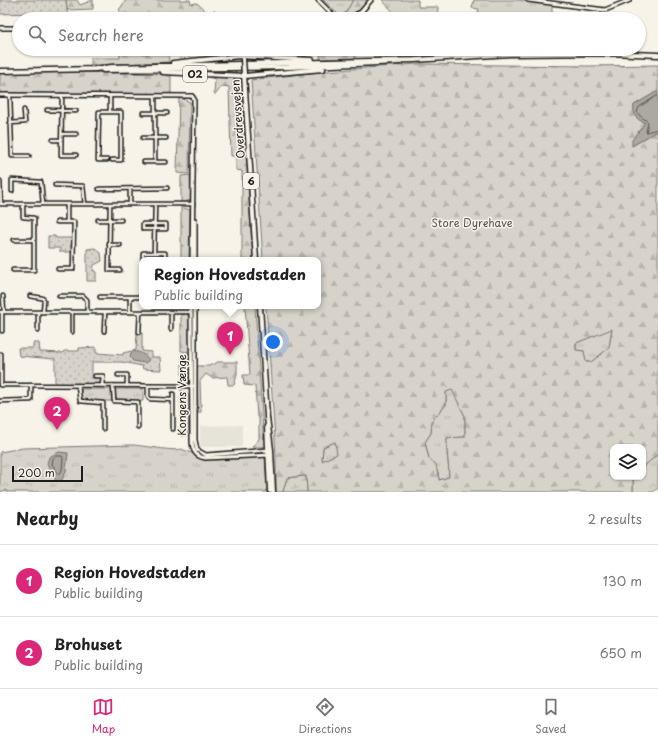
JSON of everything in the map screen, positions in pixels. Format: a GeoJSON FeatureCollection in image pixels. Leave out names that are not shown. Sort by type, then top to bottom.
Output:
{"type":"FeatureCollection","features":[{"type":"Feature","properties":{"kind":"main road"},"geometry":{"type":"LineString","coordinates":[[646,55],[658,55]]}},
{"type":"Feature","properties":{"kind":"main road"},"geometry":{"type":"LineString","coordinates":[[148,68],[497,56]]}},
{"type":"Feature","properties":{"kind":"main road"},"geometry":{"type":"LineString","coordinates":[[148,68],[243,58],[314,60],[322,62]]}},
{"type":"Feature","properties":{"kind":"main road","name":"Overdrevsvejen"},"geometry":{"type":"LineString","coordinates":[[243,58],[256,257]]}},
{"type":"Feature","properties":{"kind":"main road"},"geometry":{"type":"LineString","coordinates":[[0,71],[336,66],[414,60]]}},
{"type":"Feature","properties":{"kind":"main road"},"geometry":{"type":"LineString","coordinates":[[244,75],[336,66]]}},
{"type":"Feature","properties":{"kind":"main road","name":"O2"},"geometry":{"type":"LineString","coordinates":[[148,68],[244,75]]}},
{"type":"Feature","properties":{"kind":"main road"},"geometry":{"type":"LineString","coordinates":[[260,309],[272,492]]}},
{"type":"Feature","properties":{"kind":"street"},"geometry":{"type":"LineString","coordinates":[[318,0],[330,12]]}},
{"type":"Feature","properties":{"kind":"street"},"geometry":{"type":"LineString","coordinates":[[361,12],[371,0]]}},
{"type":"Feature","properties":{"kind":"street"},"geometry":{"type":"LineString","coordinates":[[528,0],[598,10],[613,8],[630,0]]}},
{"type":"Feature","properties":{"kind":"street"},"geometry":{"type":"LineString","coordinates":[[0,28],[12,28]]}},
{"type":"Feature","properties":{"kind":"street"},"geometry":{"type":"LineString","coordinates":[[0,95],[192,96],[194,99],[195,257]]}},
{"type":"Feature","properties":{"kind":"street"},"geometry":{"type":"LineString","coordinates":[[62,95],[61,155],[76,155]]}},
{"type":"Feature","properties":{"kind":"street"},"geometry":{"type":"LineString","coordinates":[[10,96],[12,156],[29,156]]}},
{"type":"Feature","properties":{"kind":"street"},"geometry":{"type":"LineString","coordinates":[[110,96],[110,112]]}},
{"type":"Feature","properties":{"kind":"street"},"geometry":{"type":"LineString","coordinates":[[155,96],[155,162]]}},
{"type":"Feature","properties":{"kind":"street"},"geometry":{"type":"LineString","coordinates":[[10,123],[25,122],[24,110]]}},
{"type":"Feature","properties":{"kind":"street"},"geometry":{"type":"LineString","coordinates":[[47,110],[76,111]]}},
{"type":"Feature","properties":{"kind":"street"},"geometry":{"type":"LineString","coordinates":[[107,160],[98,160],[98,112],[121,112],[121,160],[112,160]]}},
{"type":"Feature","properties":{"kind":"street"},"geometry":{"type":"LineString","coordinates":[[143,113],[167,113]]}},
{"type":"Feature","properties":{"kind":"street"},"geometry":{"type":"LineString","coordinates":[[62,134],[76,134]]}},
{"type":"Feature","properties":{"kind":"street"},"geometry":{"type":"LineString","coordinates":[[143,138],[166,138]]}},
{"type":"Feature","properties":{"kind":"street"},"geometry":{"type":"LineString","coordinates":[[52,140],[61,140]]}},
{"type":"Feature","properties":{"kind":"street"},"geometry":{"type":"LineString","coordinates":[[144,162],[166,162]]}},
{"type":"Feature","properties":{"kind":"street"},"geometry":{"type":"LineString","coordinates":[[0,180],[0,204],[155,204],[194,206]]}},
{"type":"Feature","properties":{"kind":"street"},"geometry":{"type":"LineString","coordinates":[[12,191],[12,180],[41,182],[43,204]]}},
{"type":"Feature","properties":{"kind":"street"},"geometry":{"type":"LineString","coordinates":[[55,185],[81,185],[85,188],[85,204]]}},
{"type":"Feature","properties":{"kind":"street"},"geometry":{"type":"LineString","coordinates":[[99,189],[167,188]]}},
{"type":"Feature","properties":{"kind":"street"},"geometry":{"type":"LineString","coordinates":[[130,189],[130,204]]}},
{"type":"Feature","properties":{"kind":"street"},"geometry":{"type":"LineString","coordinates":[[13,270],[34,270],[34,218],[23,217],[23,204]]}},
{"type":"Feature","properties":{"kind":"street"},"geometry":{"type":"LineString","coordinates":[[67,204],[67,222]]}},
{"type":"Feature","properties":{"kind":"street"},"geometry":{"type":"LineString","coordinates":[[110,204],[109,270],[120,270]]}},
{"type":"Feature","properties":{"kind":"street"},"geometry":{"type":"LineString","coordinates":[[154,253],[155,204]]}},
{"type":"Feature","properties":{"kind":"street"},"geometry":{"type":"LineString","coordinates":[[192,257],[194,206]]}},
{"type":"Feature","properties":{"kind":"street"},"geometry":{"type":"LineString","coordinates":[[98,220],[120,220]]}},
{"type":"Feature","properties":{"kind":"street"},"geometry":{"type":"LineString","coordinates":[[57,222],[74,222],[73,269],[58,269]]}},
{"type":"Feature","properties":{"kind":"street"},"geometry":{"type":"LineString","coordinates":[[143,224],[166,224],[166,229],[154,229],[143,229],[143,224]]}},
{"type":"Feature","properties":{"kind":"street"},"geometry":{"type":"LineString","coordinates":[[14,240],[34,240]]}},
{"type":"Feature","properties":{"kind":"street"},"geometry":{"type":"LineString","coordinates":[[110,245],[120,245]]}},
{"type":"Feature","properties":{"kind":"street"},"geometry":{"type":"LineString","coordinates":[[143,257],[143,253],[165,253],[165,257]]}},
{"type":"Feature","properties":{"kind":"street"},"geometry":{"type":"LineString","coordinates":[[2,331],[3,296]]}},
{"type":"Feature","properties":{"kind":"street"},"geometry":{"type":"LineString","coordinates":[[30,296],[42,298],[44,300],[43,312]]}},
{"type":"Feature","properties":{"kind":"street"},"geometry":{"type":"LineString","coordinates":[[59,296],[83,296],[87,300],[87,312]]}},
{"type":"Feature","properties":{"kind":"street"},"geometry":{"type":"LineString","coordinates":[[100,298],[139,298]]}},
{"type":"Feature","properties":{"kind":"street"},"geometry":{"type":"LineString","coordinates":[[130,298],[130,312]]}},
{"type":"Feature","properties":{"kind":"street","name":"Kongens Vænge"},"geometry":{"type":"LineString","coordinates":[[192,309],[193,386],[196,446],[200,453],[206,455],[270,452]]}},
{"type":"Feature","properties":{"kind":"street"},"geometry":{"type":"LineString","coordinates":[[2,312],[193,312]]}},
{"type":"Feature","properties":{"kind":"street"},"geometry":{"type":"LineString","coordinates":[[38,312],[38,331]]}},
{"type":"Feature","properties":{"kind":"street"},"geometry":{"type":"LineString","coordinates":[[72,312],[72,332]]}},
{"type":"Feature","properties":{"kind":"street"},"geometry":{"type":"LineString","coordinates":[[104,331],[105,312]]}},
{"type":"Feature","properties":{"kind":"street"},"geometry":{"type":"LineString","coordinates":[[139,332],[140,312]]}},
{"type":"Feature","properties":{"kind":"street"},"geometry":{"type":"LineString","coordinates":[[171,312],[171,329]]}},
{"type":"Feature","properties":{"kind":"street"},"geometry":{"type":"LineString","coordinates":[[1,354],[0,385],[193,386]]}},
{"type":"Feature","properties":{"kind":"street"},"geometry":{"type":"LineString","coordinates":[[118,375],[127,375],[127,386]]}},
{"type":"Feature","properties":{"kind":"street"},"geometry":{"type":"LineString","coordinates":[[95,376],[102,376],[102,386]]}},
{"type":"Feature","properties":{"kind":"street"},"geometry":{"type":"LineString","coordinates":[[0,401],[31,400],[31,386]]}},
{"type":"Feature","properties":{"kind":"street"},"geometry":{"type":"LineString","coordinates":[[78,386],[80,402],[103,402],[103,429]]}},
{"type":"Feature","properties":{"kind":"street"},"geometry":{"type":"LineString","coordinates":[[113,386],[114,401],[138,402],[138,427]]}},
{"type":"Feature","properties":{"kind":"street"},"geometry":{"type":"LineString","coordinates":[[148,386],[148,397],[150,400],[173,400]]}},
{"type":"Feature","properties":{"kind":"street"},"geometry":{"type":"LineString","coordinates":[[173,394],[173,429]]}},
{"type":"Feature","properties":{"kind":"shaded area"},"geometry":{"type":"Polygon","coordinates":[[[242,425],[242,447],[200,447],[200,426],[242,425]]]}},
{"type":"Feature","properties":{"kind":"green space"},"geometry":{"type":"Polygon","coordinates":[[[0,0],[66,0],[67,12],[12,12],[12,14],[0,14],[0,0]]]}},
{"type":"Feature","properties":{"kind":"green space"},"geometry":{"type":"Polygon","coordinates":[[[66,0],[77,0],[80,5],[93,0],[93,9],[67,10],[66,0]]]}},
{"type":"Feature","properties":{"kind":"green space"},"geometry":{"type":"Polygon","coordinates":[[[126,0],[190,0],[191,4],[197,3],[207,12],[121,12],[119,10],[126,0]]]}},
{"type":"Feature","properties":{"kind":"green space"},"geometry":{"type":"Polygon","coordinates":[[[323,0],[353,0],[346,12],[336,12],[323,0]]]}},
{"type":"Feature","properties":{"kind":"green space"},"geometry":{"type":"Polygon","coordinates":[[[353,0],[369,0],[356,12],[346,12],[353,0]]]}},
{"type":"Feature","properties":{"kind":"green space"},"geometry":{"type":"Polygon","coordinates":[[[382,0],[418,0],[418,7],[438,7],[438,12],[393,12],[382,0]]]}},
{"type":"Feature","properties":{"kind":"green space"},"geometry":{"type":"Polygon","coordinates":[[[474,0],[517,0],[552,5],[552,12],[478,12],[479,9],[472,8],[474,0]]]}},
{"type":"Feature","properties":{"kind":"green space"},"geometry":{"type":"Polygon","coordinates":[[[120,56],[169,56],[169,62],[91,65],[91,58],[120,58],[120,56]]]}},
{"type":"Feature","properties":{"kind":"green space"},"geometry":{"type":"Polygon","coordinates":[[[262,56],[306,56],[306,59],[262,56]]]}},
{"type":"Feature","properties":{"kind":"green space"},"geometry":{"type":"Polygon","coordinates":[[[320,56],[356,56],[355,58],[320,59],[320,56]]]}},
{"type":"Feature","properties":{"kind":"green space","name":"Store Dyrehave"},"geometry":{"type":"Polygon","coordinates":[[[417,64],[588,66],[658,65],[658,91],[634,105],[636,116],[639,120],[645,123],[632,146],[655,132],[658,133],[658,454],[646,464],[646,444],[610,444],[610,480],[633,480],[633,492],[307,492],[306,476],[287,478],[283,492],[276,492],[276,454],[266,309],[321,309],[321,257],[263,257],[251,80],[327,71],[417,64]],[[612,329],[576,343],[576,350],[584,351],[586,362],[591,362],[609,348],[612,329]],[[452,390],[446,392],[446,405],[432,420],[431,433],[425,442],[429,459],[436,465],[439,480],[449,477],[447,438],[465,437],[465,416],[452,390]],[[335,442],[323,447],[322,461],[337,454],[335,442]]]}},
{"type":"Feature","properties":{"kind":"green space"},"geometry":{"type":"Polygon","coordinates":[[[71,72],[171,74],[171,94],[0,94],[0,73],[71,72]]]}},
{"type":"Feature","properties":{"kind":"green space"},"geometry":{"type":"Polygon","coordinates":[[[208,77],[233,77],[239,91],[243,109],[253,257],[242,257],[242,171],[236,170],[236,156],[231,156],[229,87],[222,86],[216,94],[214,94],[215,79],[208,77]]]}},
{"type":"Feature","properties":{"kind":"green space"},"geometry":{"type":"Polygon","coordinates":[[[179,97],[190,102],[189,174],[177,173],[179,97]]]}},
{"type":"Feature","properties":{"kind":"green space"},"geometry":{"type":"Polygon","coordinates":[[[190,175],[191,200],[181,203],[181,176],[190,175]]]}},
{"type":"Feature","properties":{"kind":"green space"},"geometry":{"type":"Polygon","coordinates":[[[181,207],[190,210],[189,257],[181,257],[181,207]]]}},
{"type":"Feature","properties":{"kind":"green space"},"geometry":{"type":"Polygon","coordinates":[[[48,236],[55,236],[56,238],[72,238],[72,252],[60,252],[60,248],[48,248],[48,236]]]}},
{"type":"Feature","properties":{"kind":"green space"},"geometry":{"type":"Polygon","coordinates":[[[95,248],[101,253],[102,261],[94,265],[93,271],[96,271],[96,281],[87,281],[87,249],[95,248]]]}},
{"type":"Feature","properties":{"kind":"green space"},"geometry":{"type":"Polygon","coordinates":[[[245,309],[255,309],[264,447],[252,447],[259,439],[259,418],[257,417],[255,386],[244,385],[243,375],[250,375],[245,309]]]}},
{"type":"Feature","properties":{"kind":"green space"},"geometry":{"type":"Polygon","coordinates":[[[181,314],[187,314],[190,319],[190,352],[181,351],[181,314]]]}},
{"type":"Feature","properties":{"kind":"green space"},"geometry":{"type":"Polygon","coordinates":[[[612,328],[609,348],[591,362],[585,362],[584,351],[576,350],[576,343],[612,328]]]}},
{"type":"Feature","properties":{"kind":"green space"},"geometry":{"type":"Polygon","coordinates":[[[142,332],[142,351],[151,352],[151,357],[160,357],[161,370],[143,369],[142,366],[122,362],[92,362],[92,378],[101,378],[101,384],[55,384],[55,359],[19,356],[18,348],[33,348],[33,343],[39,343],[40,352],[63,353],[64,351],[79,351],[79,348],[96,347],[96,353],[123,355],[123,353],[136,350],[137,333],[142,332]]]}},
{"type":"Feature","properties":{"kind":"green space"},"geometry":{"type":"Polygon","coordinates":[[[182,354],[189,354],[189,378],[187,381],[182,383],[182,354]]]}},
{"type":"Feature","properties":{"kind":"green space"},"geometry":{"type":"Polygon","coordinates":[[[218,362],[237,362],[237,375],[234,385],[228,385],[227,377],[212,378],[206,374],[200,381],[201,412],[198,412],[197,366],[209,366],[218,362]]]}},
{"type":"Feature","properties":{"kind":"green space"},"geometry":{"type":"Polygon","coordinates":[[[81,389],[143,389],[143,401],[81,401],[81,389]]]}},
{"type":"Feature","properties":{"kind":"green space"},"geometry":{"type":"Polygon","coordinates":[[[452,389],[465,416],[465,437],[447,438],[449,477],[439,480],[438,472],[429,459],[425,442],[431,433],[432,420],[446,405],[446,392],[452,389]]]}},
{"type":"Feature","properties":{"kind":"green space"},"geometry":{"type":"Polygon","coordinates":[[[181,390],[189,396],[189,410],[181,412],[181,390]]]}},
{"type":"Feature","properties":{"kind":"green space"},"geometry":{"type":"Polygon","coordinates":[[[181,415],[189,415],[188,435],[182,436],[180,431],[181,415]]]}},
{"type":"Feature","properties":{"kind":"green space"},"geometry":{"type":"Polygon","coordinates":[[[335,442],[338,454],[322,461],[323,447],[335,442]]]}},
{"type":"Feature","properties":{"kind":"green space"},"geometry":{"type":"Polygon","coordinates":[[[132,445],[172,450],[181,449],[202,459],[265,457],[267,492],[9,492],[6,490],[0,492],[0,452],[23,448],[132,445]]]}},
{"type":"Feature","properties":{"kind":"green space"},"geometry":{"type":"Polygon","coordinates":[[[658,454],[658,488],[653,492],[633,492],[633,480],[646,480],[646,464],[658,454]]]}},
{"type":"Feature","properties":{"kind":"green space"},"geometry":{"type":"Polygon","coordinates":[[[306,476],[307,492],[283,492],[287,478],[306,476]]]}},
{"type":"Feature","properties":{"kind":"water"},"geometry":{"type":"Polygon","coordinates":[[[658,91],[658,133],[655,132],[632,146],[632,140],[645,123],[639,120],[636,116],[634,105],[658,91]]]}},
{"type":"Feature","properties":{"kind":"water"},"geometry":{"type":"Polygon","coordinates":[[[132,352],[142,353],[149,360],[145,363],[133,361],[130,357],[132,352]]]}},
{"type":"Feature","properties":{"kind":"water"},"geometry":{"type":"Polygon","coordinates":[[[59,452],[68,453],[66,471],[62,480],[56,481],[47,464],[49,457],[59,452]]]}},
{"type":"Feature","properties":{"kind":"place","name":"Region Hovedstaden"},"geometry":{"type":"Point","coordinates":[230,355]}},
{"type":"Feature","properties":{"kind":"place","name":"Brohuset"},"geometry":{"type":"Point","coordinates":[57,430]}}]}
